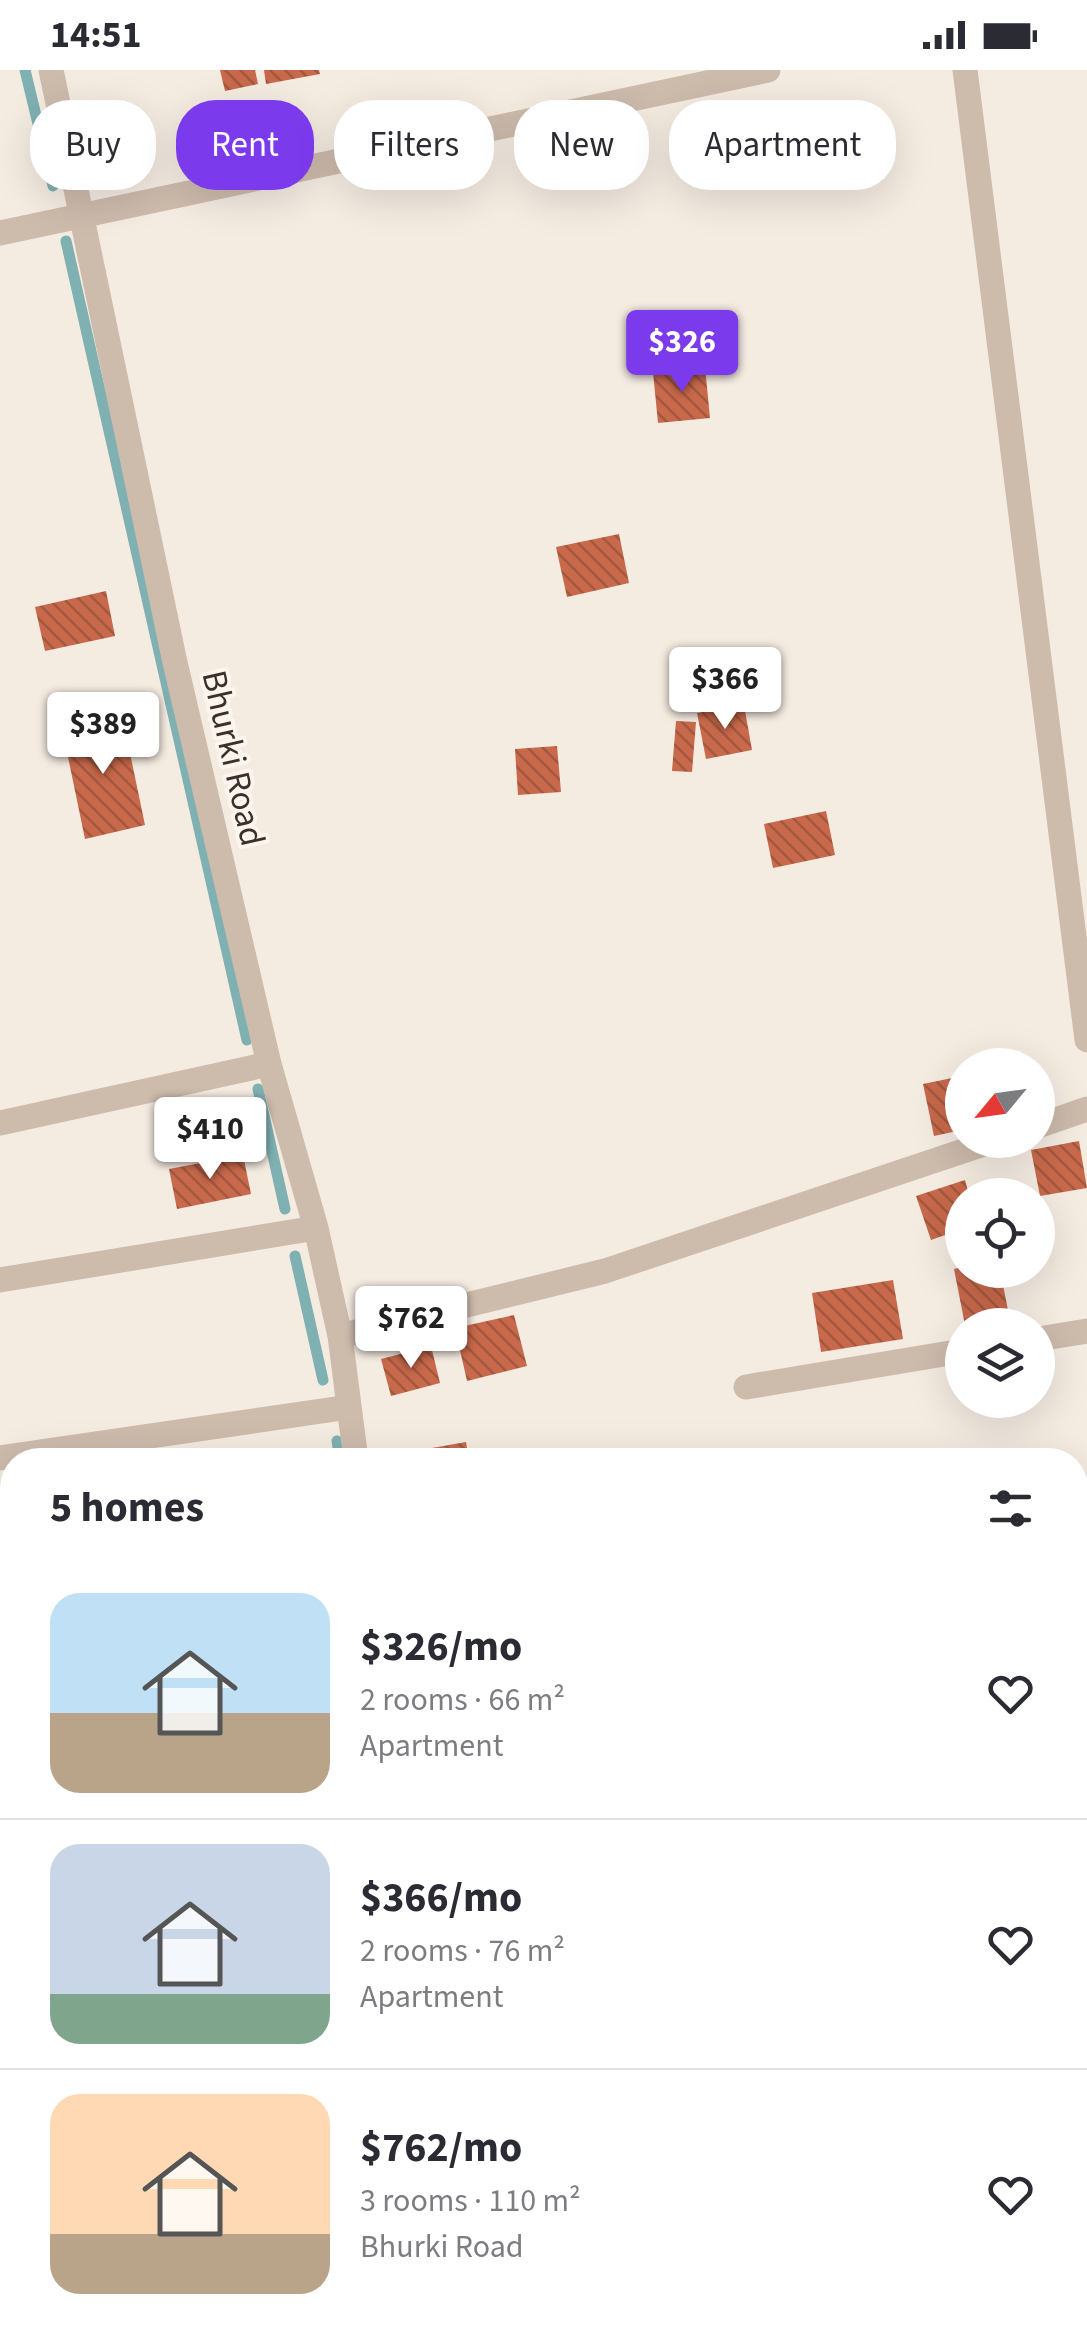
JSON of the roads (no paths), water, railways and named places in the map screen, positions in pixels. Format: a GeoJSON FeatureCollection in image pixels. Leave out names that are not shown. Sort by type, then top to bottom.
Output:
{"type":"FeatureCollection","features":[{"type":"Feature","properties":{"kind":"street","name":"Bhurki Road"},"geometry":{"type":"LineString","coordinates":[[52,70],[174,658],[268,1064],[316,1228],[340,1336],[354,1448]]}},
{"type":"Feature","properties":{"kind":"street"},"geometry":{"type":"LineString","coordinates":[[0,233],[768,70]]}},
{"type":"Feature","properties":{"kind":"street"},"geometry":{"type":"LineString","coordinates":[[964,70],[1087,1040]]}},
{"type":"Feature","properties":{"kind":"street"},"geometry":{"type":"LineString","coordinates":[[0,1123],[268,1064]]}},
{"type":"Feature","properties":{"kind":"street"},"geometry":{"type":"LineString","coordinates":[[1055,1120],[1087,1109]]}},
{"type":"Feature","properties":{"kind":"street"},"geometry":{"type":"LineString","coordinates":[[340,1336],[605,1271],[945,1157]]}},
{"type":"Feature","properties":{"kind":"street"},"geometry":{"type":"LineString","coordinates":[[0,1280],[316,1228]]}},
{"type":"Feature","properties":{"kind":"street"},"geometry":{"type":"LineString","coordinates":[[1055,1336],[1087,1331]]}},
{"type":"Feature","properties":{"kind":"street"},"geometry":{"type":"LineString","coordinates":[[746,1386],[945,1354]]}},
{"type":"Feature","properties":{"kind":"street"},"geometry":{"type":"LineString","coordinates":[[68,1448],[349,1407]]}},
{"type":"Feature","properties":{"kind":"waterway"},"geometry":{"type":"LineString","coordinates":[[25,70],[32,100]]}},
{"type":"Feature","properties":{"kind":"waterway"},"geometry":{"type":"LineString","coordinates":[[66,241],[247,1040]]}},
{"type":"Feature","properties":{"kind":"waterway"},"geometry":{"type":"LineString","coordinates":[[258,1089],[285,1209]]}},
{"type":"Feature","properties":{"kind":"waterway"},"geometry":{"type":"LineString","coordinates":[[295,1256],[323,1380]]}},
{"type":"Feature","properties":{"kind":"waterway"},"geometry":{"type":"LineString","coordinates":[[337,1441],[338,1448]]}}]}
